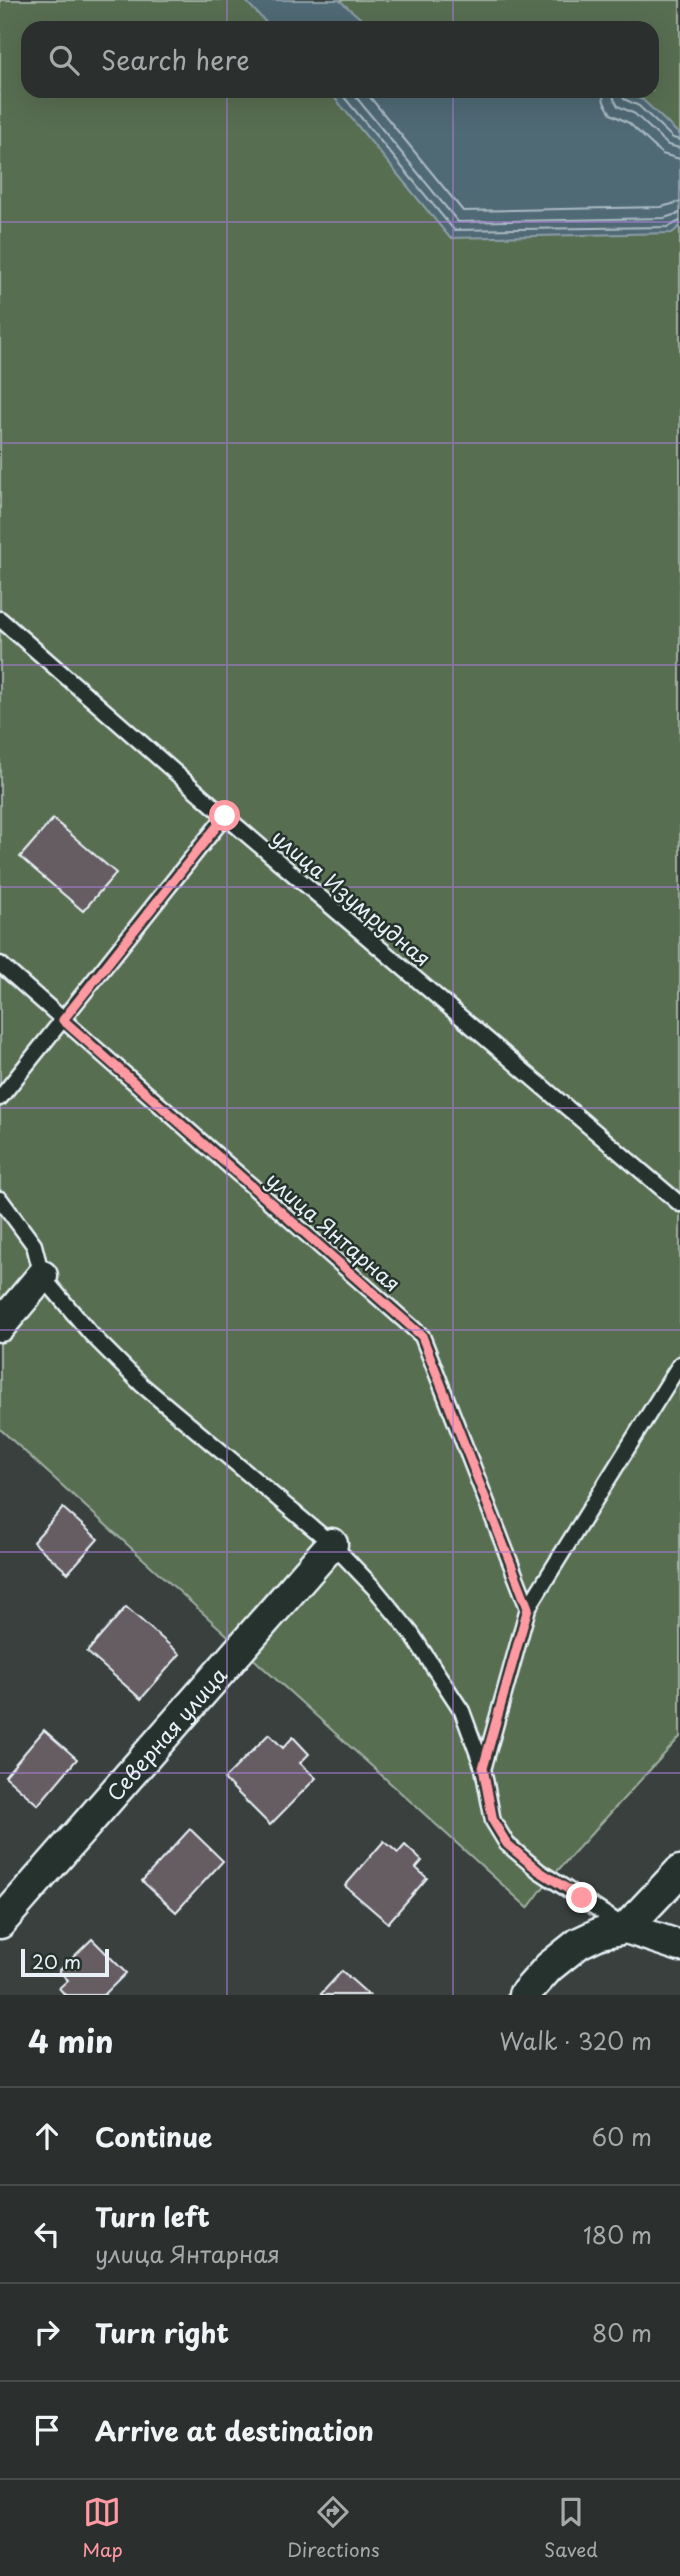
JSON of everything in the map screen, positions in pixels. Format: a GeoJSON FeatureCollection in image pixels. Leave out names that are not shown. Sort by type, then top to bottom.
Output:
{"type":"FeatureCollection","features":[{"type":"Feature","properties":{"kind":"street"},"geometry":{"type":"LineString","coordinates":[[0,1326],[43,1276]]}},
{"type":"Feature","properties":{"kind":"street","name":"Северная улица"},"geometry":{"type":"LineString","coordinates":[[0,1923],[332,1544]]}},
{"type":"Feature","properties":{"kind":"street"},"geometry":{"type":"LineString","coordinates":[[626,1928],[680,1871]]}},
{"type":"Feature","properties":{"kind":"street"},"geometry":{"type":"LineString","coordinates":[[524,1995],[549,1966],[579,1943],[600,1933],[626,1928],[680,1946]]}},
{"type":"Feature","properties":{"kind":"lane","name":"улица Изумрудная"},"geometry":{"type":"LineString","coordinates":[[0,619],[225,816],[680,1204]]}},
{"type":"Feature","properties":{"kind":"lane"},"geometry":{"type":"LineString","coordinates":[[0,1098],[225,816]]}},
{"type":"Feature","properties":{"kind":"lane","name":"улица Янтарная"},"geometry":{"type":"LineString","coordinates":[[0,964],[422,1336],[528,1608]]}},
{"type":"Feature","properties":{"kind":"lane"},"geometry":{"type":"LineString","coordinates":[[0,1199],[34,1245],[43,1276],[91,1334],[142,1385],[332,1544],[375,1588],[436,1670],[462,1711],[483,1768],[493,1821],[507,1844],[539,1871],[626,1928]]}},
{"type":"Feature","properties":{"kind":"lane"},"geometry":{"type":"LineString","coordinates":[[483,1768],[528,1608],[680,1364]]}},
{"type":"Feature","properties":{"kind":"green space"},"geometry":{"type":"Polygon","coordinates":[[[0,0],[680,0],[680,1737],[549,1880],[528,1908],[0,1429],[0,0]]]}},
{"type":"Feature","properties":{"kind":"water"},"geometry":{"type":"Polygon","coordinates":[[[245,0],[339,0],[364,21],[264,21],[245,0]]]}},
{"type":"Feature","properties":{"kind":"water"},"geometry":{"type":"Polygon","coordinates":[[[335,98],[638,98],[680,135],[680,226],[672,233],[450,238],[335,98]]]}},
{"type":"Feature","properties":{"kind":"building"},"geometry":{"type":"Polygon","coordinates":[[[53,819],[116,873],[83,911],[20,857],[53,819]]]}},
{"type":"Feature","properties":{"kind":"building"},"geometry":{"type":"Polygon","coordinates":[[[63,1508],[98,1539],[68,1573],[33,1542],[63,1508]]]}},
{"type":"Feature","properties":{"kind":"building"},"geometry":{"type":"Polygon","coordinates":[[[126,1607],[180,1654],[141,1699],[87,1652],[126,1607]]]}},
{"type":"Feature","properties":{"kind":"building"},"geometry":{"type":"Polygon","coordinates":[[[44,1730],[77,1759],[38,1805],[5,1776],[44,1730]]]}},
{"type":"Feature","properties":{"kind":"building"},"geometry":{"type":"Polygon","coordinates":[[[269,1734],[283,1748],[293,1737],[309,1754],[300,1763],[316,1778],[270,1825],[224,1779],[269,1734]]]}},
{"type":"Feature","properties":{"kind":"building"},"geometry":{"type":"Polygon","coordinates":[[[190,1829],[223,1861],[176,1912],[142,1881],[190,1829]]]}},
{"type":"Feature","properties":{"kind":"building"},"geometry":{"type":"Polygon","coordinates":[[[384,1841],[398,1853],[405,1845],[422,1861],[416,1868],[427,1878],[388,1923],[345,1886],[384,1841]]]}},
{"type":"Feature","properties":{"kind":"building"},"geometry":{"type":"Polygon","coordinates":[[[92,1939],[126,1973],[104,1995],[65,1995],[59,1988],[68,1980],[59,1971],[92,1939]]]}},
{"type":"Feature","properties":{"kind":"building"},"geometry":{"type":"Polygon","coordinates":[[[342,1971],[369,1995],[320,1995],[342,1971]]]}},
{"type":"Feature","properties":{"kind":"route"},"geometry":{"type":"LineString","coordinates":[[225,816],[63,1020],[422,1336],[528,1608],[483,1768],[493,1821],[507,1844],[539,1871],[582,1898]]}}]}
